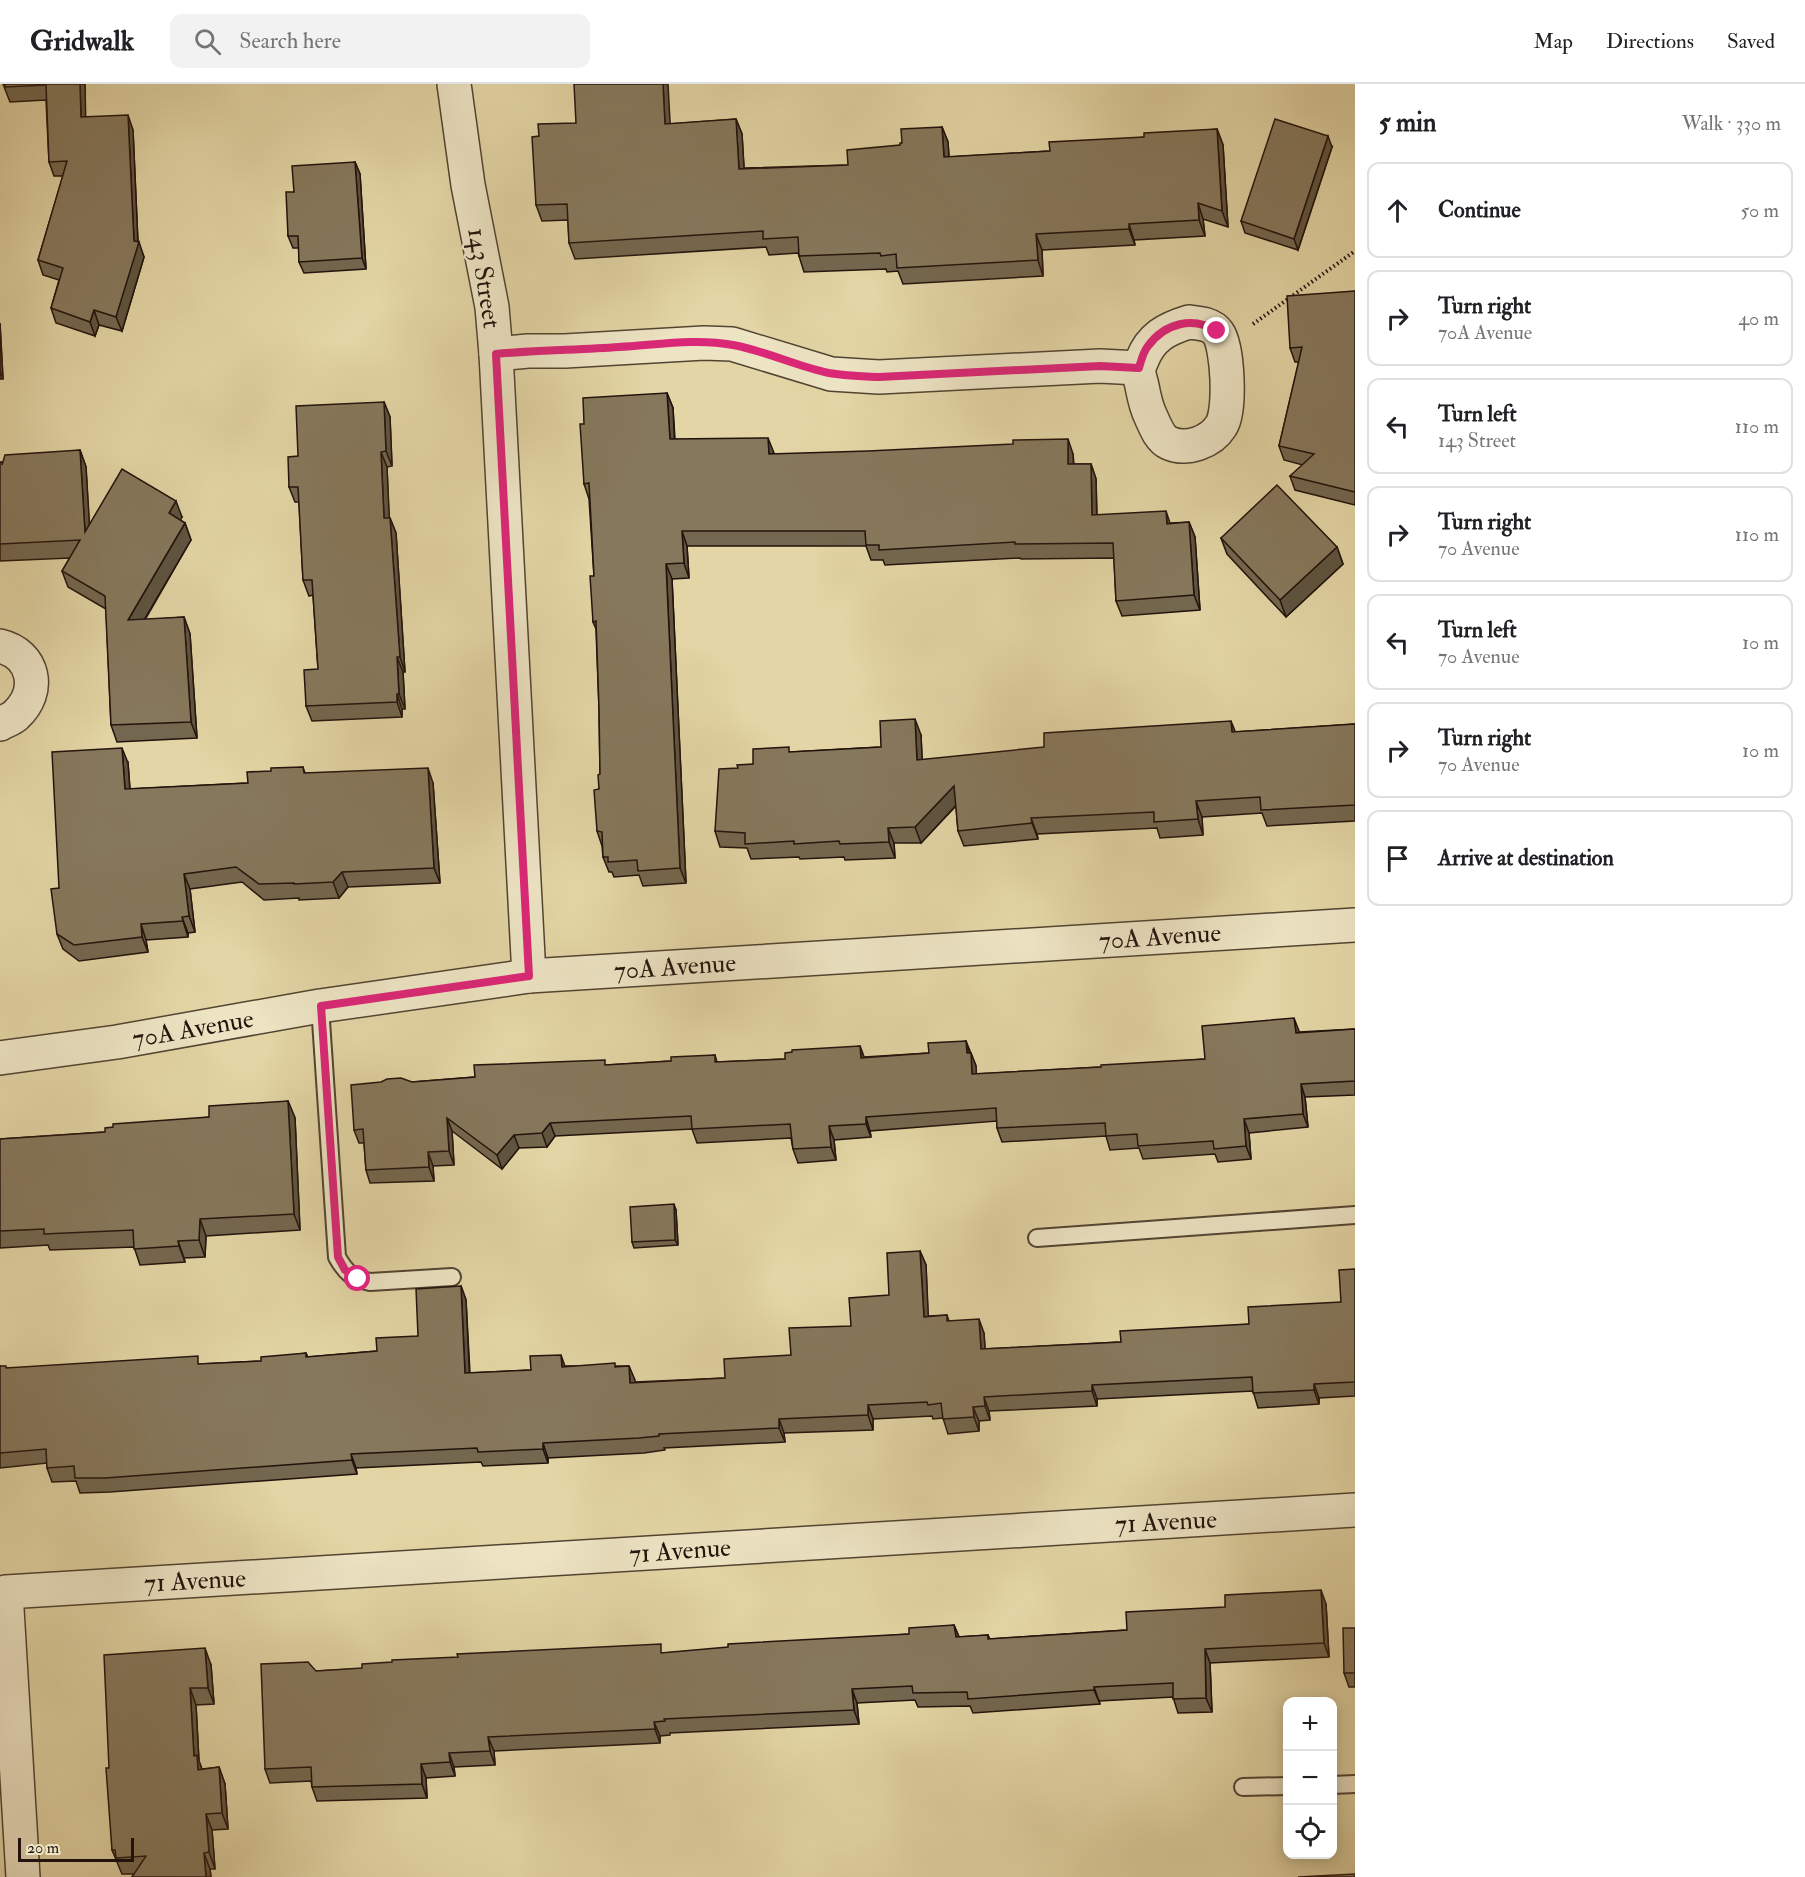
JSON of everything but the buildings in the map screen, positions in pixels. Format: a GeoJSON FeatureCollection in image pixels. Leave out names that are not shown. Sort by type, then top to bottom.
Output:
{"type":"FeatureCollection","features":[{"type":"Feature","properties":{"kind":"street","name":"143 Street"},"geometry":{"type":"LineString","coordinates":[[454,84],[468,185],[492,307],[496,354],[529,976]]}},
{"type":"Feature","properties":{"kind":"street"},"geometry":{"type":"LineString","coordinates":[[496,354],[704,343],[732,344],[831,374],[852,376],[879,377],[1100,366],[1139,368]]}},
{"type":"Feature","properties":{"kind":"street"},"geometry":{"type":"LineString","coordinates":[[0,646],[20,655],[29,667],[32,679],[30,692],[24,705],[16,716],[0,724]]}},
{"type":"Feature","properties":{"kind":"street","name":"70A Avenue"},"geometry":{"type":"LineString","coordinates":[[0,1058],[117,1042],[321,1006],[529,976],[1355,926]]}},
{"type":"Feature","properties":{"kind":"street","name":"71 Avenue"},"geometry":{"type":"LineString","coordinates":[[23,1877],[6,1592],[1355,1510]]}},
{"type":"Feature","properties":{"kind":"lane"},"geometry":{"type":"LineString","coordinates":[[321,1006],[338,1257],[345,1270],[358,1279],[370,1281],[452,1277]]}},
{"type":"Feature","properties":{"kind":"lane"},"geometry":{"type":"LineString","coordinates":[[1036,1238],[1355,1215]]}},
{"type":"Feature","properties":{"kind":"lane"},"geometry":{"type":"LineString","coordinates":[[1337,1785],[1355,1784]]}},
{"type":"Feature","properties":{"kind":"lane"},"geometry":{"type":"LineString","coordinates":[[1243,1787],[1283,1786]]}},
{"type":"Feature","properties":{"kind":"path"},"geometry":{"type":"LineString","coordinates":[[1247,325],[1257,323],[1355,251]]}},
{"type":"Feature","properties":{"kind":"route"},"geometry":{"type":"LineString","coordinates":[[358,1279],[345,1270],[338,1257],[321,1006],[529,976],[496,354],[678,343],[732,344],[831,374],[879,377],[1100,366],[1139,368],[1147,347],[1172,327],[1189,322],[1206,324],[1217,331]]}}]}
